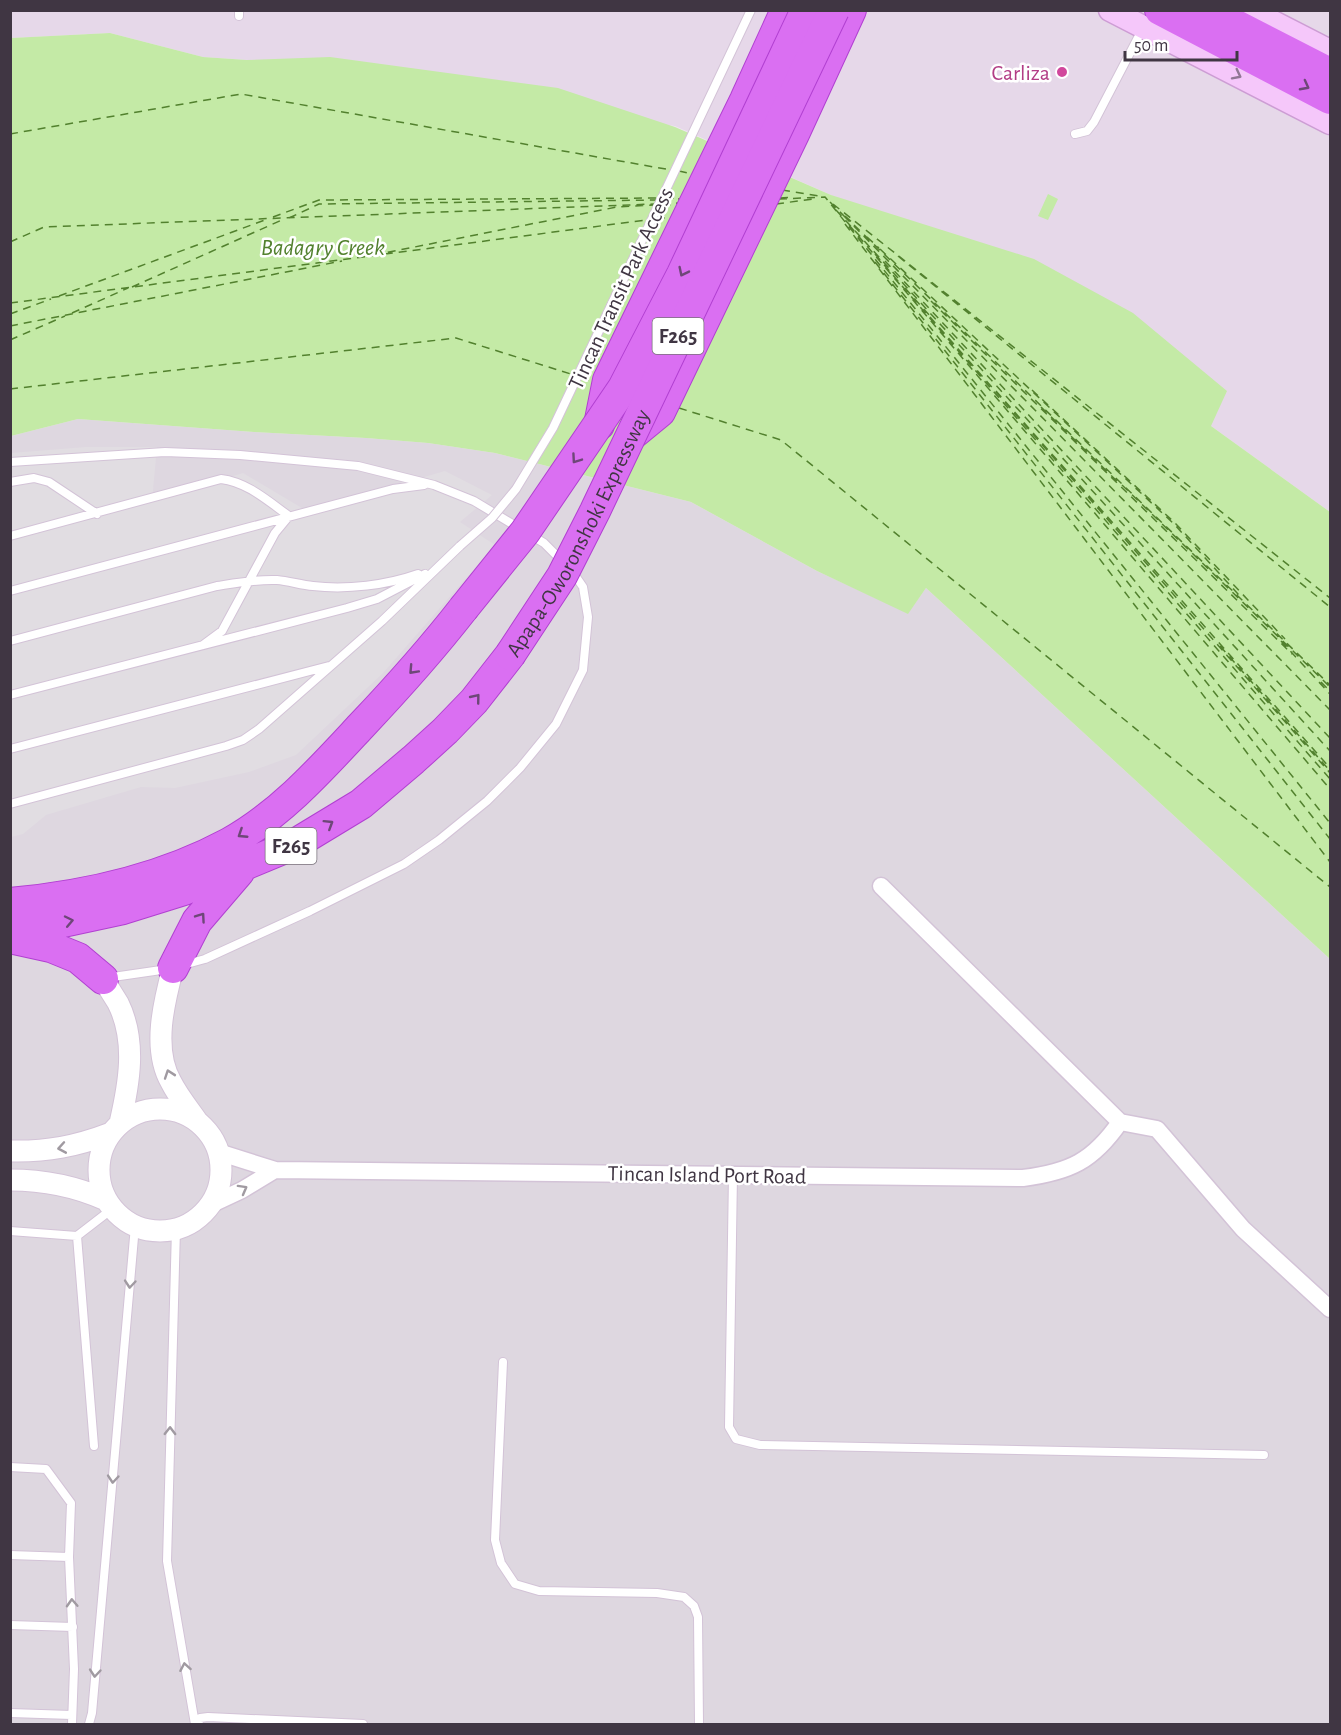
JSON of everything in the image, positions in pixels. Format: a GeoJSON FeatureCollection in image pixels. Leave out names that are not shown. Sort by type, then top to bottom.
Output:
{"type":"FeatureCollection","features":[{"type":"Feature","properties":{"kind":"highway"},"geometry":{"type":"LineString","coordinates":[[599,426],[608,380],[745,100],[786,10]]}},
{"type":"Feature","properties":{"kind":"highway","name":"Apapa-Oworonshoki Expressway"},"geometry":{"type":"LineString","coordinates":[[10,903],[103,889],[149,877],[188,863],[230,842],[269,816],[306,785],[426,656],[525,532],[623,388],[682,274],[806,10]]}},
{"type":"Feature","properties":{"kind":"highway","name":"Apapa-Oworonshoki Expressway"},"geometry":{"type":"LineString","coordinates":[[10,927],[58,923],[123,909],[184,890],[295,844],[361,804],[446,731],[474,701],[510,655],[562,576],[632,435],[834,10]]}},
{"type":"Feature","properties":{"kind":"highway"},"geometry":{"type":"LineString","coordinates":[[632,435],[660,412],[851,10]]}},
{"type":"Feature","properties":{"kind":"highway"},"geometry":{"type":"LineString","coordinates":[[1208,10],[1330,73]]}},
{"type":"Feature","properties":{"kind":"highway"},"geometry":{"type":"LineString","coordinates":[[1152,19],[1330,99]]}},
{"type":"Feature","properties":{"kind":"highway"},"geometry":{"type":"LineString","coordinates":[[173,968],[197,921],[216,896],[246,866]]}},
{"type":"Feature","properties":{"kind":"highway"},"geometry":{"type":"LineString","coordinates":[[10,938],[51,947],[78,958],[103,979]]}},
{"type":"Feature","properties":{"kind":"main road"},"geometry":{"type":"LineString","coordinates":[[1110,10],[1152,19],[1330,123]]}},
{"type":"Feature","properties":{"kind":"main road"},"geometry":{"type":"LineString","coordinates":[[1250,10],[1330,51]]}},
{"type":"Feature","properties":{"kind":"street"},"geometry":{"type":"LineString","coordinates":[[881,886],[1120,1122],[1157,1129],[1243,1229],[1330,1309]]}},
{"type":"Feature","properties":{"kind":"street"},"geometry":{"type":"LineString","coordinates":[[173,968],[161,1020],[161,1048],[170,1080],[199,1124]]}},
{"type":"Feature","properties":{"kind":"street"},"geometry":{"type":"LineString","coordinates":[[103,979],[119,1005],[127,1031],[131,1065],[116,1128],[100,1154],[98,1166],[101,1189],[109,1205],[119,1216],[135,1226],[155,1231],[176,1229],[195,1220],[210,1205],[242,1190],[275,1170]]}},
{"type":"Feature","properties":{"kind":"street"},"geometry":{"type":"LineString","coordinates":[[10,1151],[60,1149],[83,1144],[142,1112],[166,1110],[189,1117],[199,1124],[207,1132],[218,1152],[221,1174],[210,1205]]}},
{"type":"Feature","properties":{"kind":"street","name":"Tincan Island Port Road"},"geometry":{"type":"LineString","coordinates":[[218,1152],[275,1170],[1023,1178],[1051,1175],[1079,1163],[1105,1144],[1120,1122]]}},
{"type":"Feature","properties":{"kind":"street"},"geometry":{"type":"LineString","coordinates":[[10,1180],[33,1180],[65,1185],[109,1205]]}},
{"type":"Feature","properties":{"kind":"lane","name":"Tincan Transit Park Access"},"geometry":{"type":"LineString","coordinates":[[439,566],[492,518],[516,489],[553,428],[751,10]]}},
{"type":"Feature","properties":{"kind":"lane"},"geometry":{"type":"LineString","coordinates":[[1075,134],[1087,131],[1094,122],[1152,19]]}},
{"type":"Feature","properties":{"kind":"lane"},"geometry":{"type":"LineString","coordinates":[[10,462],[165,452],[240,455],[358,466],[434,485],[474,501],[544,543],[576,575],[582,587],[588,617],[583,670],[556,724],[520,768],[487,801],[439,840],[404,864],[310,911],[205,959],[173,968],[103,979]]}},
{"type":"Feature","properties":{"kind":"lane"},"geometry":{"type":"LineString","coordinates":[[10,482],[34,478],[49,482],[97,514]]}},
{"type":"Feature","properties":{"kind":"lane"},"geometry":{"type":"LineString","coordinates":[[10,536],[221,479],[233,480],[256,492],[289,516]]}},
{"type":"Feature","properties":{"kind":"lane"},"geometry":{"type":"LineString","coordinates":[[10,591],[393,489],[434,485]]}},
{"type":"Feature","properties":{"kind":"lane"},"geometry":{"type":"LineString","coordinates":[[204,645],[222,631],[275,533],[289,516]]}},
{"type":"Feature","properties":{"kind":"lane"},"geometry":{"type":"LineString","coordinates":[[10,641],[217,586],[277,580],[314,586],[351,587],[404,579],[439,566]]}},
{"type":"Feature","properties":{"kind":"lane"},"geometry":{"type":"LineString","coordinates":[[10,695],[377,599],[439,566]]}},
{"type":"Feature","properties":{"kind":"lane"},"geometry":{"type":"LineString","coordinates":[[10,804],[243,740],[259,729],[382,621],[439,566]]}},
{"type":"Feature","properties":{"kind":"lane"},"geometry":{"type":"LineString","coordinates":[[10,749],[331,665]]}},
{"type":"Feature","properties":{"kind":"lane"},"geometry":{"type":"LineString","coordinates":[[733,1175],[729,1427],[736,1439],[760,1445],[1264,1455]]}},
{"type":"Feature","properties":{"kind":"lane"},"geometry":{"type":"LineString","coordinates":[[10,1231],[77,1236],[109,1205]]}},
{"type":"Feature","properties":{"kind":"lane"},"geometry":{"type":"LineString","coordinates":[[89,1725],[92,1713],[135,1226]]}},
{"type":"Feature","properties":{"kind":"lane"},"geometry":{"type":"LineString","coordinates":[[176,1229],[167,1561],[197,1725]]}},
{"type":"Feature","properties":{"kind":"lane"},"geometry":{"type":"LineString","coordinates":[[77,1236],[94,1446]]}},
{"type":"Feature","properties":{"kind":"lane"},"geometry":{"type":"LineString","coordinates":[[503,1362],[495,1540],[501,1563],[515,1584],[539,1591],[657,1593],[684,1597],[694,1606],[698,1617],[699,1725]]}},
{"type":"Feature","properties":{"kind":"lane"},"geometry":{"type":"LineString","coordinates":[[10,1467],[46,1468],[71,1503],[69,1557],[73,1627],[72,1725]]}},
{"type":"Feature","properties":{"kind":"lane"},"geometry":{"type":"LineString","coordinates":[[10,1555],[69,1557]]}},
{"type":"Feature","properties":{"kind":"lane"},"geometry":{"type":"LineString","coordinates":[[10,1625],[73,1627]]}},
{"type":"Feature","properties":{"kind":"lane"},"geometry":{"type":"LineString","coordinates":[[10,1713],[72,1715]]}},
{"type":"Feature","properties":{"kind":"lane"},"geometry":{"type":"LineString","coordinates":[[197,1725],[200,1718],[208,1717],[363,1725]]}},
{"type":"Feature","properties":{"kind":"shaded area"},"geometry":{"type":"Polygon","coordinates":[[[11,10],[1330,11],[1330,512],[1211,426],[831,195],[675,126],[247,60],[203,57],[110,33],[11,38],[11,10]]]}},
{"type":"Feature","properties":{"kind":"shaded area"},"geometry":{"type":"Polygon","coordinates":[[[78,419],[428,443],[495,453],[691,502],[817,571],[908,613],[926,588],[1330,959],[1330,1724],[11,1724],[11,436],[78,419]]]}},
{"type":"Feature","properties":{"kind":"shaded area"},"geometry":{"type":"Polygon","coordinates":[[[86,447],[157,447],[152,501],[243,473],[307,511],[445,471],[492,495],[460,522],[495,545],[383,673],[296,755],[249,772],[175,788],[141,787],[46,815],[23,834],[11,837],[11,453],[86,447]]]}},
{"type":"Feature","properties":{"kind":"water","name":"Badagry Creek"},"geometry":{"type":"Polygon","coordinates":[[[110,33],[203,57],[247,60],[330,57],[558,88],[675,127],[831,195],[1034,259],[1133,313],[1227,391],[1211,426],[1330,512],[1330,959],[926,588],[908,614],[817,571],[691,502],[495,453],[428,443],[78,419],[11,436],[11,38],[110,33]]]}},
{"type":"Feature","properties":{"kind":"water"},"geometry":{"type":"Polygon","coordinates":[[[1048,194],[1058,199],[1048,220],[1038,216],[1048,194]]]}},
{"type":"Feature","properties":{"kind":"ferry route"},"geometry":{"type":"LineString","coordinates":[[10,134],[241,94],[671,170]]}},
{"type":"Feature","properties":{"kind":"ferry route"},"geometry":{"type":"LineString","coordinates":[[679,171],[692,174]]}},
{"type":"Feature","properties":{"kind":"ferry route"},"geometry":{"type":"LineString","coordinates":[[782,190],[819,196]]}},
{"type":"Feature","properties":{"kind":"ferry route"},"geometry":{"type":"LineString","coordinates":[[780,198],[793,197]]}},
{"type":"Feature","properties":{"kind":"ferry route"},"geometry":{"type":"LineString","coordinates":[[779,199],[825,197],[1330,823]]}},
{"type":"Feature","properties":{"kind":"ferry route"},"geometry":{"type":"LineString","coordinates":[[273,217],[319,200],[658,198]]}},
{"type":"Feature","properties":{"kind":"ferry route"},"geometry":{"type":"LineString","coordinates":[[666,198],[682,198]]}},
{"type":"Feature","properties":{"kind":"ferry route"},"geometry":{"type":"LineString","coordinates":[[664,199],[680,199]]}},
{"type":"Feature","properties":{"kind":"ferry route"},"geometry":{"type":"LineString","coordinates":[[776,204],[813,199]]}},
{"type":"Feature","properties":{"kind":"ferry route"},"geometry":{"type":"LineString","coordinates":[[289,218],[319,204],[656,200]]}},
{"type":"Feature","properties":{"kind":"ferry route"},"geometry":{"type":"LineString","coordinates":[[830,202],[844,216]]}},
{"type":"Feature","properties":{"kind":"ferry route"},"geometry":{"type":"LineString","coordinates":[[662,204],[678,203]]}},
{"type":"Feature","properties":{"kind":"ferry route"},"geometry":{"type":"LineString","coordinates":[[10,242],[44,227],[654,204]]}},
{"type":"Feature","properties":{"kind":"ferry route"},"geometry":{"type":"LineString","coordinates":[[663,205],[679,204]]}},
{"type":"Feature","properties":{"kind":"ferry route"},"geometry":{"type":"LineString","coordinates":[[833,204],[1330,598]]}},
{"type":"Feature","properties":{"kind":"ferry route"},"geometry":{"type":"LineString","coordinates":[[374,255],[617,207],[655,205]]}},
{"type":"Feature","properties":{"kind":"ferry route"},"geometry":{"type":"LineString","coordinates":[[836,210],[1330,751]]}},
{"type":"Feature","properties":{"kind":"ferry route"},"geometry":{"type":"LineString","coordinates":[[844,216],[1330,710]]}},
{"type":"Feature","properties":{"kind":"ferry route"},"geometry":{"type":"LineString","coordinates":[[845,216],[855,225]]}},
{"type":"Feature","properties":{"kind":"ferry route"},"geometry":{"type":"LineString","coordinates":[[657,219],[670,217]]}},
{"type":"Feature","properties":{"kind":"ferry route"},"geometry":{"type":"LineString","coordinates":[[132,287],[284,219]]}},
{"type":"Feature","properties":{"kind":"ferry route"},"geometry":{"type":"LineString","coordinates":[[59,296],[265,220]]}},
{"type":"Feature","properties":{"kind":"ferry route"},"geometry":{"type":"LineString","coordinates":[[10,303],[646,220]]}},
{"type":"Feature","properties":{"kind":"ferry route"},"geometry":{"type":"LineString","coordinates":[[845,224],[1330,862]]}},
{"type":"Feature","properties":{"kind":"ferry route"},"geometry":{"type":"LineString","coordinates":[[849,225],[1330,789]]}},
{"type":"Feature","properties":{"kind":"ferry route"},"geometry":{"type":"LineString","coordinates":[[854,225],[1330,685]]}},
{"type":"Feature","properties":{"kind":"ferry route"},"geometry":{"type":"LineString","coordinates":[[867,237],[879,248]]}},
{"type":"Feature","properties":{"kind":"ferry route"},"geometry":{"type":"LineString","coordinates":[[880,249],[1174,524],[1239,595]]}},
{"type":"Feature","properties":{"kind":"ferry route"},"geometry":{"type":"LineString","coordinates":[[875,254],[903,287]]}},
{"type":"Feature","properties":{"kind":"ferry route"},"geometry":{"type":"LineString","coordinates":[[898,256],[1330,607]]}},
{"type":"Feature","properties":{"kind":"ferry route"},"geometry":{"type":"LineString","coordinates":[[10,326],[342,261]]}},
{"type":"Feature","properties":{"kind":"ferry route"},"geometry":{"type":"LineString","coordinates":[[885,261],[1330,738]]}},
{"type":"Feature","properties":{"kind":"ferry route"},"geometry":{"type":"LineString","coordinates":[[875,262],[1330,839]]}},
{"type":"Feature","properties":{"kind":"ferry route"},"geometry":{"type":"LineString","coordinates":[[902,286],[1330,779]]}},
{"type":"Feature","properties":{"kind":"ferry route"},"geometry":{"type":"LineString","coordinates":[[72,313],[128,288]]}},
{"type":"Feature","properties":{"kind":"ferry route"},"geometry":{"type":"LineString","coordinates":[[905,288],[930,316]]}},
{"type":"Feature","properties":{"kind":"ferry route"},"geometry":{"type":"LineString","coordinates":[[10,314],[51,299]]}},
{"type":"Feature","properties":{"kind":"ferry route"},"geometry":{"type":"LineString","coordinates":[[931,301],[1292,654]]}},
{"type":"Feature","properties":{"kind":"ferry route"},"geometry":{"type":"LineString","coordinates":[[10,340],[65,316]]}},
{"type":"Feature","properties":{"kind":"ferry route"},"geometry":{"type":"LineString","coordinates":[[930,317],[967,359]]}},
{"type":"Feature","properties":{"kind":"ferry route"},"geometry":{"type":"LineString","coordinates":[[10,389],[456,338],[574,375]]}},
{"type":"Feature","properties":{"kind":"ferry route"},"geometry":{"type":"LineString","coordinates":[[968,360],[1330,773]]}},
{"type":"Feature","properties":{"kind":"ferry route"},"geometry":{"type":"LineString","coordinates":[[581,378],[594,382]]}},
{"type":"Feature","properties":{"kind":"ferry route"},"geometry":{"type":"LineString","coordinates":[[1032,390],[1175,523],[1285,639]]}},
{"type":"Feature","properties":{"kind":"ferry route"},"geometry":{"type":"LineString","coordinates":[[996,391],[1330,768]]}},
{"type":"Feature","properties":{"kind":"ferry route"},"geometry":{"type":"LineString","coordinates":[[1041,407],[1121,485]]}},
{"type":"Feature","properties":{"kind":"ferry route"},"geometry":{"type":"LineString","coordinates":[[679,408],[781,440],[1330,887]]}},
{"type":"Feature","properties":{"kind":"ferry route"},"geometry":{"type":"LineString","coordinates":[[1122,485],[1330,687]]}},
{"type":"Feature","properties":{"kind":"ferry route"},"geometry":{"type":"LineString","coordinates":[[1281,641],[1330,694]]}},
{"type":"Feature","properties":{"kind":"ferry route"},"geometry":{"type":"LineString","coordinates":[[1220,646],[1330,771]]}},
{"type":"Feature","properties":{"kind":"ferry route"},"geometry":{"type":"LineString","coordinates":[[1321,682],[1330,691]]}},
{"type":"Feature","properties":{"kind":"place","name":"Carliza"},"geometry":{"type":"Point","coordinates":[1062,72]}}]}
